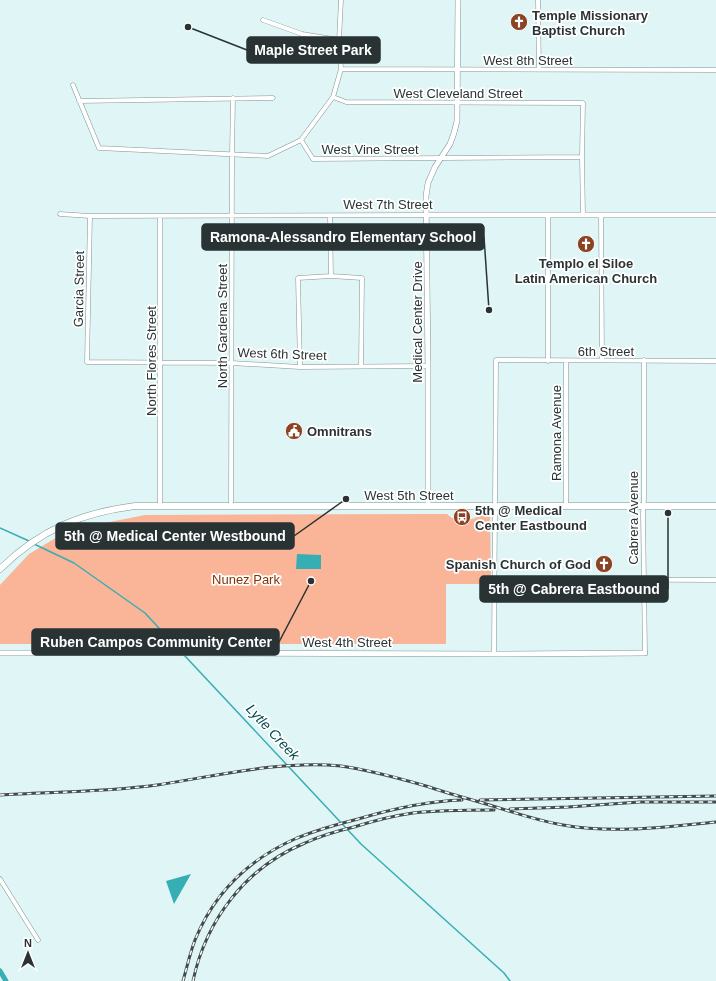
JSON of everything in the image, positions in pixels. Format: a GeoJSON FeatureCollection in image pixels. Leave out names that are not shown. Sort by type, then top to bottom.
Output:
{"type":"FeatureCollection","features":[{"type":"Feature","properties":{"kind":"main road","name":"West 5th Street"},"geometry":{"type":"LineString","coordinates":[[0,569],[29,544],[48,532],[99,512],[134,506],[716,506]]}},
{"type":"Feature","properties":{"kind":"street"},"geometry":{"type":"LineString","coordinates":[[73,85],[99,148],[268,156],[301,140],[333,97],[341,70],[339,40],[341,0]]}},
{"type":"Feature","properties":{"kind":"street","name":"Medical Center Drive"},"geometry":{"type":"LineString","coordinates":[[428,506],[426,196],[428,183],[435,167],[450,144],[457,121],[458,0]]}},
{"type":"Feature","properties":{"kind":"street"},"geometry":{"type":"LineString","coordinates":[[538,0],[539,70]]}},
{"type":"Feature","properties":{"kind":"street"},"geometry":{"type":"LineString","coordinates":[[263,20],[302,34],[339,40]]}},
{"type":"Feature","properties":{"kind":"street","name":"West 8th Street"},"geometry":{"type":"LineString","coordinates":[[341,70],[716,70]]}},
{"type":"Feature","properties":{"kind":"street","name":"West Cleveland Street"},"geometry":{"type":"LineString","coordinates":[[333,97],[346,102],[583,103],[582,157]]}},
{"type":"Feature","properties":{"kind":"street","name":"North Gardena Street"},"geometry":{"type":"LineString","coordinates":[[231,506],[233,98]]}},
{"type":"Feature","properties":{"kind":"street"},"geometry":{"type":"LineString","coordinates":[[79,101],[273,98]]}},
{"type":"Feature","properties":{"kind":"street","name":"West Vine Street"},"geometry":{"type":"LineString","coordinates":[[301,140],[313,158],[582,157]]}},
{"type":"Feature","properties":{"kind":"street"},"geometry":{"type":"LineString","coordinates":[[582,157],[583,215]]}},
{"type":"Feature","properties":{"kind":"street","name":"West 7th Street"},"geometry":{"type":"LineString","coordinates":[[60,214],[90,216],[716,215]]}},
{"type":"Feature","properties":{"kind":"street"},"geometry":{"type":"LineString","coordinates":[[548,215],[548,360]]}},
{"type":"Feature","properties":{"kind":"street"},"geometry":{"type":"LineString","coordinates":[[602,215],[602,360]]}},
{"type":"Feature","properties":{"kind":"street","name":"Garcia Street"},"geometry":{"type":"LineString","coordinates":[[87,362],[90,216]]}},
{"type":"Feature","properties":{"kind":"street","name":"North Flores Street"},"geometry":{"type":"LineString","coordinates":[[160,216],[160,506]]}},
{"type":"Feature","properties":{"kind":"street"},"geometry":{"type":"LineString","coordinates":[[330,216],[331,276]]}},
{"type":"Feature","properties":{"kind":"street"},"geometry":{"type":"LineString","coordinates":[[300,367],[298,278],[331,276],[362,278],[361,366]]}},
{"type":"Feature","properties":{"kind":"street","name":"6th Street"},"geometry":{"type":"LineString","coordinates":[[494,506],[496,360],[716,360]]}},
{"type":"Feature","properties":{"kind":"street","name":"Cabrera Avenue"},"geometry":{"type":"LineString","coordinates":[[574,654],[645,653],[643,514],[644,360]]}},
{"type":"Feature","properties":{"kind":"street","name":"Ramona Avenue"},"geometry":{"type":"LineString","coordinates":[[566,361],[566,506]]}},
{"type":"Feature","properties":{"kind":"street","name":"West 6th Street"},"geometry":{"type":"LineString","coordinates":[[87,362],[232,363],[300,367],[428,366]]}},
{"type":"Feature","properties":{"kind":"street"},"geometry":{"type":"LineString","coordinates":[[494,506],[494,654]]}},
{"type":"Feature","properties":{"kind":"street"},"geometry":{"type":"LineString","coordinates":[[494,579],[716,580]]}},
{"type":"Feature","properties":{"kind":"street","name":"West 4th Street"},"geometry":{"type":"LineString","coordinates":[[0,653],[574,654]]}},
{"type":"Feature","properties":{"kind":"street"},"geometry":{"type":"LineString","coordinates":[[0,879],[38,940]]}},
{"type":"Feature","properties":{"kind":"green space","name":"Nunez Park"},"geometry":{"type":"Polygon","coordinates":[[[447,514],[452,518],[472,519],[483,515],[490,515],[491,584],[446,584],[446,644],[0,644],[0,585],[29,554],[59,536],[80,528],[145,515],[447,514]]]}},
{"type":"Feature","properties":{"kind":"water"},"geometry":{"type":"Polygon","coordinates":[[[297,554],[321,555],[321,569],[296,569],[297,554]]]}},
{"type":"Feature","properties":{"kind":"water"},"geometry":{"type":"Polygon","coordinates":[[[191,874],[174,904],[166,881],[191,874]]]}},
{"type":"Feature","properties":{"kind":"waterway","name":"Lytle Creek"},"geometry":{"type":"LineString","coordinates":[[0,528],[29,541]]}},
{"type":"Feature","properties":{"kind":"waterway","name":"Lytle Creek"},"geometry":{"type":"LineString","coordinates":[[34,544],[74,563],[145,613],[181,652]]}},
{"type":"Feature","properties":{"kind":"waterway","name":"Lytle Creek"},"geometry":{"type":"LineString","coordinates":[[184,655],[361,844],[504,973],[510,981]]}},
{"type":"Feature","properties":{"kind":"waterway","name":"Lytle Creek"},"geometry":{"type":"LineString","coordinates":[[0,971],[6,981]]}},
{"type":"Feature","properties":{"kind":"railway"},"geometry":{"type":"LineString","coordinates":[[0,795],[137,787],[272,767],[318,765],[341,766],[384,774],[529,817],[582,828],[640,829],[716,822]]}},
{"type":"Feature","properties":{"kind":"railway"},"geometry":{"type":"LineString","coordinates":[[480,800],[716,796]]}},
{"type":"Feature","properties":{"kind":"railway"},"geometry":{"type":"LineString","coordinates":[[183,981],[195,940],[203,922],[213,906],[236,878],[264,856],[297,838],[335,825],[409,806],[462,800]]}},
{"type":"Feature","properties":{"kind":"railway"},"geometry":{"type":"LineString","coordinates":[[510,809],[640,802],[716,802]]}},
{"type":"Feature","properties":{"kind":"railway"},"geometry":{"type":"LineString","coordinates":[[193,981],[199,959],[208,937],[232,898],[247,881],[264,866],[284,853],[311,840],[329,834],[398,816],[433,811],[494,810]]}},
{"type":"Feature","properties":{"kind":"place","name":"Temple Missionary Baptist Church"},"geometry":{"type":"Point","coordinates":[519,22]}},
{"type":"Feature","properties":{"kind":"place","name":"Maple Street Park"},"geometry":{"type":"Point","coordinates":[188,27]}},
{"type":"Feature","properties":{"kind":"place","name":"Templo el Siloe Latin American Church"},"geometry":{"type":"Point","coordinates":[586,244]}},
{"type":"Feature","properties":{"kind":"place","name":"Ramona-Alessandro Elementary School"},"geometry":{"type":"Point","coordinates":[489,310]}},
{"type":"Feature","properties":{"kind":"place","name":"Omnitrans"},"geometry":{"type":"Point","coordinates":[294,431]}},
{"type":"Feature","properties":{"kind":"place","name":"5th @ Medical Center Westbound"},"geometry":{"type":"Point","coordinates":[346,499]}},
{"type":"Feature","properties":{"kind":"place","name":"5th @ Cabrera Eastbound"},"geometry":{"type":"Point","coordinates":[668,513]}},
{"type":"Feature","properties":{"kind":"place","name":"5th @ Medical Center Eastbound"},"geometry":{"type":"Point","coordinates":[462,517]}},
{"type":"Feature","properties":{"kind":"place","name":"Spanish Church of God"},"geometry":{"type":"Point","coordinates":[604,564]}},
{"type":"Feature","properties":{"kind":"place","name":"Ruben Campos Community Center"},"geometry":{"type":"Point","coordinates":[311,581]}}]}
